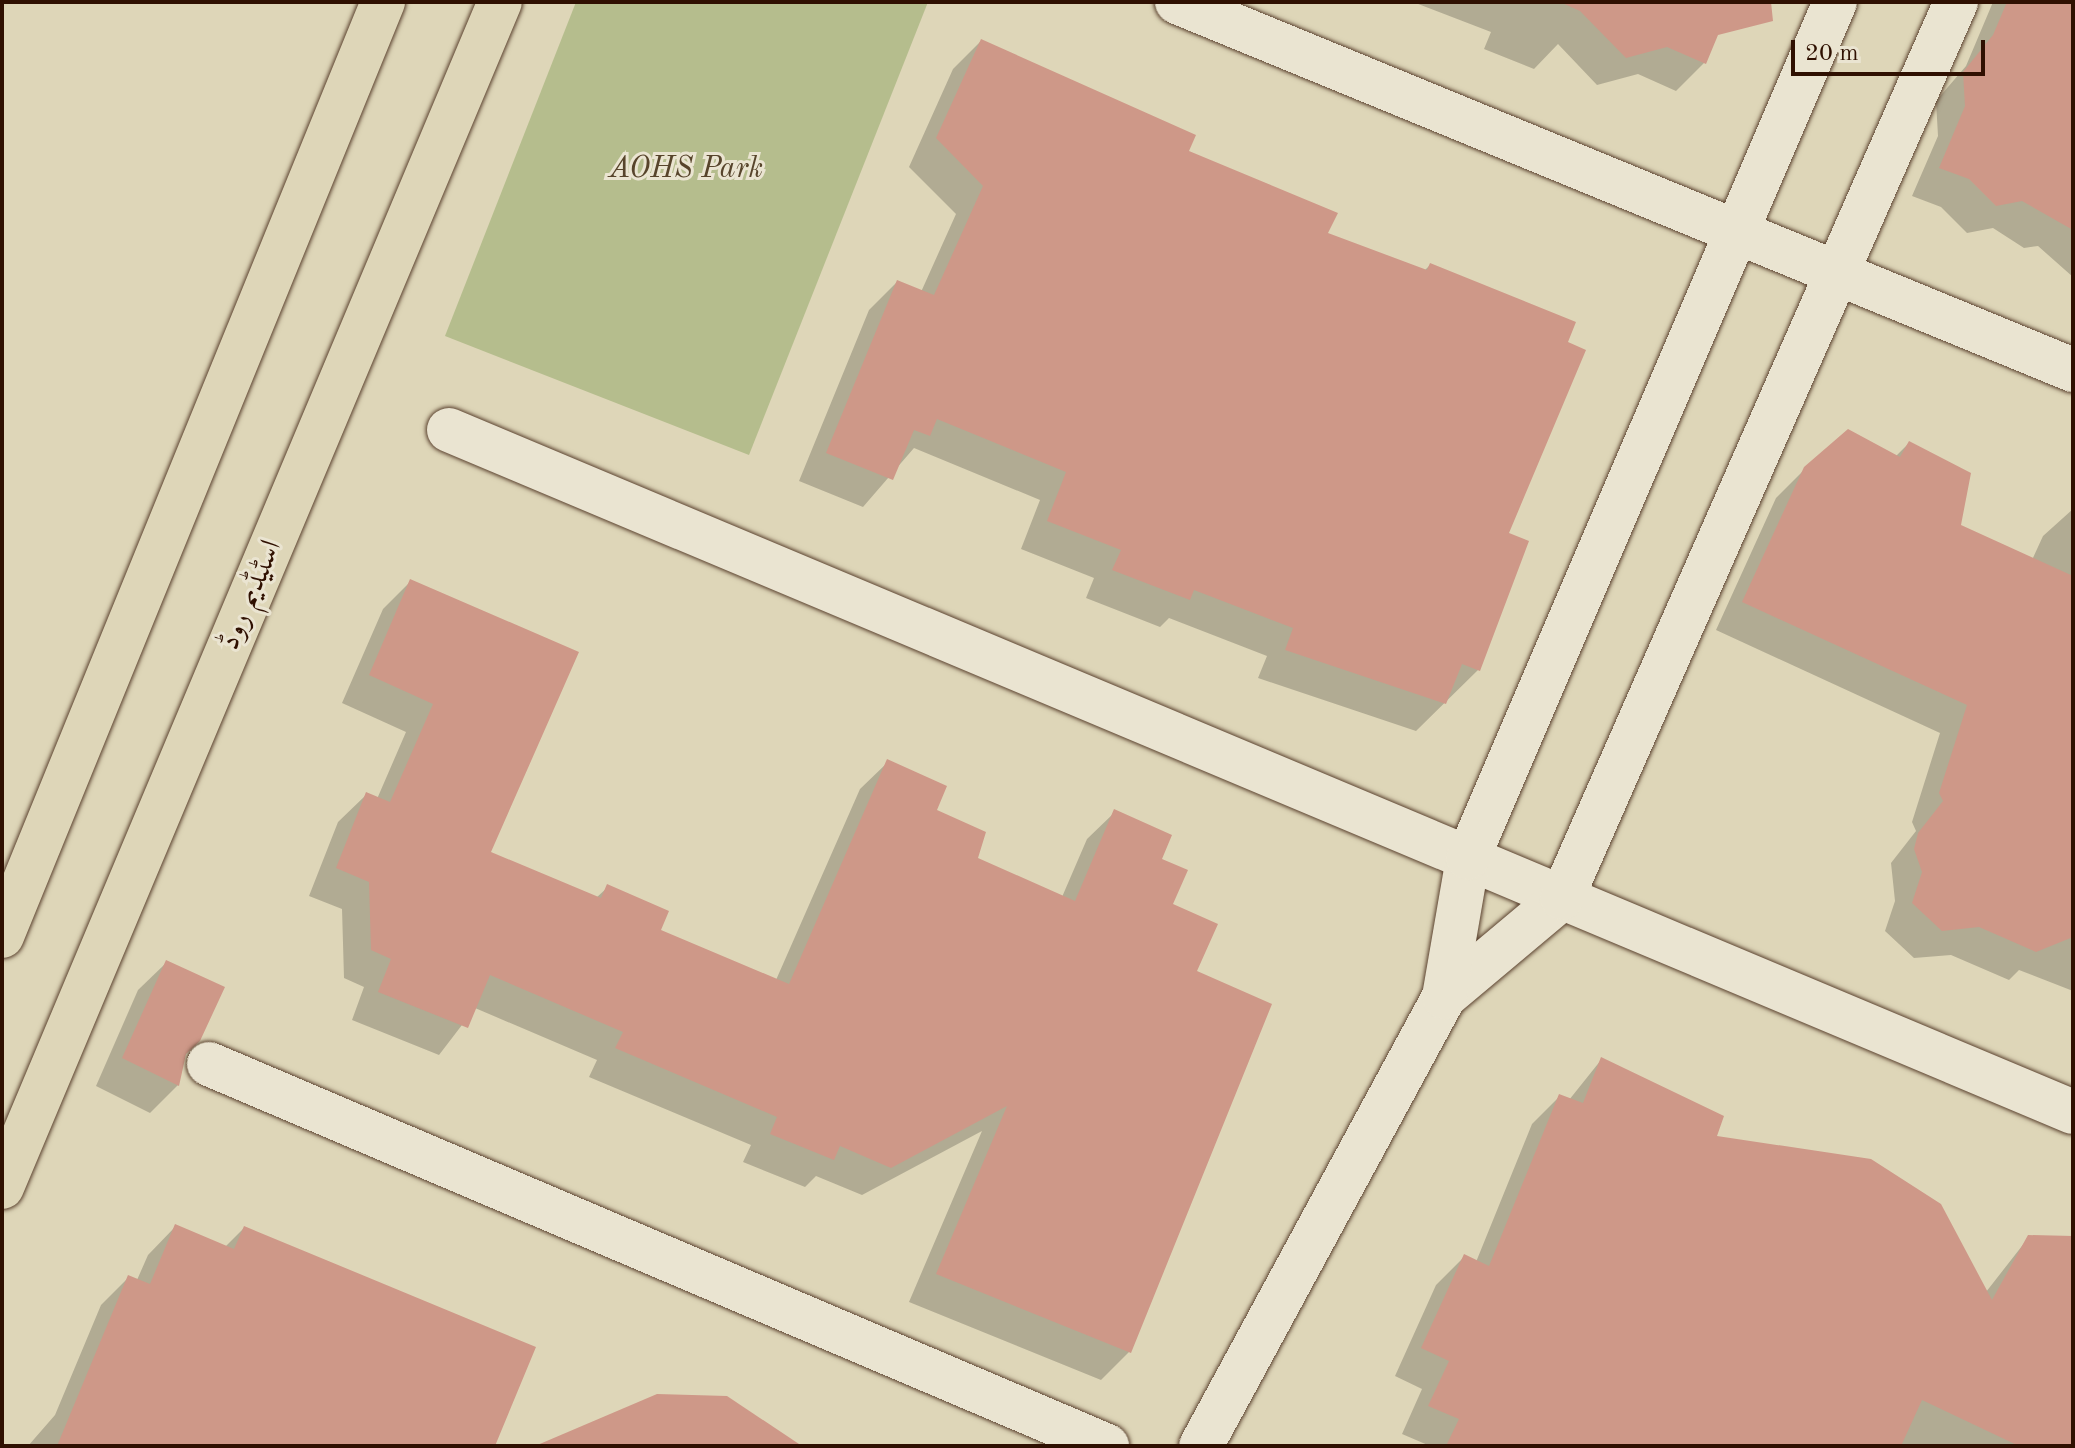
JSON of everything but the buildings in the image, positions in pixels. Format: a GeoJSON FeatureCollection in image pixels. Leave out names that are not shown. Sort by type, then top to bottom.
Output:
{"type":"FeatureCollection","features":[{"type":"Feature","properties":{"kind":"main road"},"geometry":{"type":"LineString","coordinates":[[2,936],[383,2]]}},
{"type":"Feature","properties":{"kind":"main road","name":"اسٹیڈیم روڈ"},"geometry":{"type":"LineString","coordinates":[[2,1187],[500,2]]}},
{"type":"Feature","properties":{"kind":"street"},"geometry":{"type":"LineString","coordinates":[[1177,2],[1842,272],[2073,370]]}},
{"type":"Feature","properties":{"kind":"street"},"geometry":{"type":"LineString","coordinates":[[1201,1446],[1444,997],[1468,858],[1835,2]]}},
{"type":"Feature","properties":{"kind":"street"},"geometry":{"type":"LineString","coordinates":[[1444,997],[1562,898],[1842,272],[1956,2]]}},
{"type":"Feature","properties":{"kind":"street"},"geometry":{"type":"LineString","coordinates":[[449,430],[2073,1112]]}},
{"type":"Feature","properties":{"kind":"street"},"geometry":{"type":"LineString","coordinates":[[209,1064],[1107,1446]]}},
{"type":"Feature","properties":{"kind":"green space","name":"AOHS Park"},"geometry":{"type":"Polygon","coordinates":[[[576,2],[928,2],[749,455],[445,336],[576,2]]]}}]}
